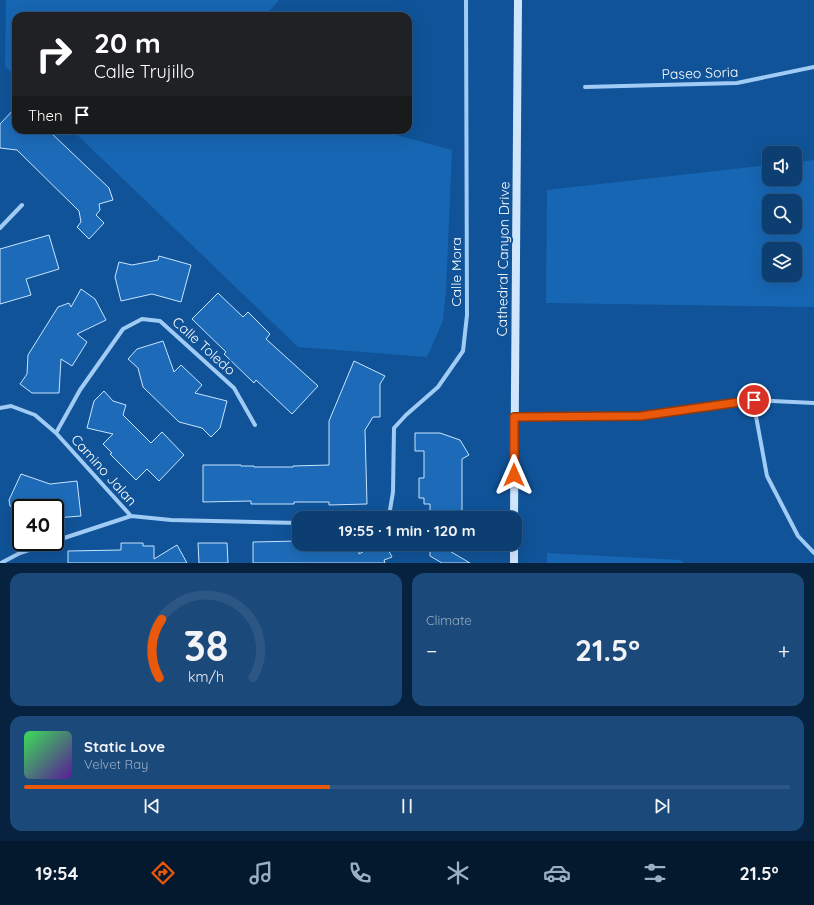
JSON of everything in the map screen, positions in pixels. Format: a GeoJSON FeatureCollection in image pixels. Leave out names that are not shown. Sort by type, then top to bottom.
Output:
{"type":"FeatureCollection","features":[{"type":"Feature","properties":{"kind":"street","name":"Calle Mora"},"geometry":{"type":"LineString","coordinates":[[390,511],[393,492],[394,428],[406,415],[438,387],[462,351],[467,316],[466,0]]}},
{"type":"Feature","properties":{"kind":"street","name":"Cathedral Canyon Drive"},"geometry":{"type":"LineString","coordinates":[[514,511],[518,0]]}},
{"type":"Feature","properties":{"kind":"street","name":"Paseo Soria"},"geometry":{"type":"LineString","coordinates":[[585,88],[737,83],[814,67]]}},
{"type":"Feature","properties":{"kind":"street"},"geometry":{"type":"LineString","coordinates":[[0,228],[22,205]]}},
{"type":"Feature","properties":{"kind":"street","name":"Calle Toledo"},"geometry":{"type":"LineString","coordinates":[[56,433],[80,390],[123,330],[142,319],[160,322],[234,388],[255,425]]}},
{"type":"Feature","properties":{"kind":"street"},"geometry":{"type":"LineString","coordinates":[[514,417],[641,416],[754,400],[814,403]]}},
{"type":"Feature","properties":{"kind":"street"},"geometry":{"type":"LineString","coordinates":[[754,400],[767,476],[798,536],[814,553]]}},
{"type":"Feature","properties":{"kind":"street","name":"Camino Jalan"},"geometry":{"type":"LineString","coordinates":[[0,408],[11,406],[35,415],[56,433],[131,516],[171,520],[292,522]]}},
{"type":"Feature","properties":{"kind":"street"},"geometry":{"type":"LineString","coordinates":[[64,539],[131,516]]}},
{"type":"Feature","properties":{"kind":"street"},"geometry":{"type":"LineString","coordinates":[[1,563],[26,551]]}},
{"type":"Feature","properties":{"kind":"street"},"geometry":{"type":"LineString","coordinates":[[514,551],[514,563]]}},
{"type":"Feature","properties":{"kind":"shaded area"},"geometry":{"type":"Polygon","coordinates":[[[6,0],[279,0],[268,12],[12,12],[12,73],[5,66],[6,0]]]}},
{"type":"Feature","properties":{"kind":"shaded area"},"geometry":{"type":"Polygon","coordinates":[[[76,134],[393,134],[452,150],[446,289],[443,321],[427,357],[298,347],[76,134]]]}},
{"type":"Feature","properties":{"kind":"shaded area"},"geometry":{"type":"Polygon","coordinates":[[[814,160],[814,307],[546,303],[547,190],[762,166],[762,186],[802,186],[802,161],[814,160]]]}},
{"type":"Feature","properties":{"kind":"shaded area"},"geometry":{"type":"Polygon","coordinates":[[[547,553],[681,560],[684,563],[547,563],[547,553]]]}},
{"type":"Feature","properties":{"kind":"building"},"geometry":{"type":"Polygon","coordinates":[[[12,111],[12,134],[52,134],[109,188],[113,200],[99,204],[100,210],[96,215],[104,223],[89,239],[77,227],[81,222],[79,211],[17,150],[0,148],[0,124],[12,111]]]}},
{"type":"Feature","properties":{"kind":"building"},"geometry":{"type":"Polygon","coordinates":[[[49,235],[59,269],[26,279],[31,295],[0,304],[0,249],[49,235]]]}},
{"type":"Feature","properties":{"kind":"building"},"geometry":{"type":"Polygon","coordinates":[[[159,256],[191,265],[181,302],[152,294],[121,301],[115,277],[119,262],[132,265],[158,260],[159,256]]]}},
{"type":"Feature","properties":{"kind":"building"},"geometry":{"type":"Polygon","coordinates":[[[81,289],[95,299],[106,320],[77,334],[87,342],[72,366],[61,359],[59,393],[32,393],[20,384],[27,374],[28,355],[58,307],[69,303],[71,307],[81,289]]]}},
{"type":"Feature","properties":{"kind":"building"},"geometry":{"type":"Polygon","coordinates":[[[218,293],[243,317],[248,312],[270,334],[266,339],[318,386],[292,414],[256,380],[254,383],[224,354],[226,352],[192,319],[218,293]]]}},
{"type":"Feature","properties":{"kind":"building"},"geometry":{"type":"Polygon","coordinates":[[[163,341],[174,372],[181,365],[202,385],[195,393],[227,401],[220,428],[211,437],[202,428],[179,422],[143,387],[138,368],[128,359],[137,349],[163,341]]]}},
{"type":"Feature","properties":{"kind":"building"},"geometry":{"type":"Polygon","coordinates":[[[354,361],[385,376],[380,384],[380,417],[373,417],[365,430],[367,504],[329,505],[329,502],[294,502],[294,504],[251,504],[251,501],[203,502],[203,465],[293,467],[329,465],[329,421],[354,361]]]}},
{"type":"Feature","properties":{"kind":"building"},"geometry":{"type":"Polygon","coordinates":[[[104,391],[113,401],[126,405],[123,415],[151,443],[162,432],[184,455],[159,481],[147,469],[136,480],[110,454],[112,453],[103,444],[113,434],[87,428],[94,401],[104,391]]]}},
{"type":"Feature","properties":{"kind":"building"},"geometry":{"type":"Polygon","coordinates":[[[415,433],[440,433],[460,440],[469,455],[462,459],[462,511],[430,511],[430,504],[424,504],[424,498],[419,498],[419,478],[424,478],[424,451],[415,451],[415,433]]]}},
{"type":"Feature","properties":{"kind":"building"},"geometry":{"type":"Polygon","coordinates":[[[21,474],[50,484],[77,481],[81,516],[64,517],[64,499],[12,499],[12,507],[10,506],[9,500],[21,474]]]}},
{"type":"Feature","properties":{"kind":"building"},"geometry":{"type":"Polygon","coordinates":[[[292,541],[292,551],[359,551],[359,554],[364,551],[389,551],[392,557],[384,560],[385,563],[253,563],[253,542],[292,541]]]}},
{"type":"Feature","properties":{"kind":"building"},"geometry":{"type":"Polygon","coordinates":[[[121,543],[143,543],[143,546],[154,546],[154,559],[177,545],[187,563],[68,563],[68,551],[121,550],[121,543]]]}},
{"type":"Feature","properties":{"kind":"building"},"geometry":{"type":"Polygon","coordinates":[[[198,543],[227,543],[228,563],[199,563],[198,543]]]}},
{"type":"Feature","properties":{"kind":"building"},"geometry":{"type":"Polygon","coordinates":[[[430,551],[450,551],[470,563],[442,563],[430,556],[430,551]]]}},
{"type":"Feature","properties":{"kind":"route"},"geometry":{"type":"LineString","coordinates":[[514,475],[514,417],[641,416],[754,400]]}}]}
